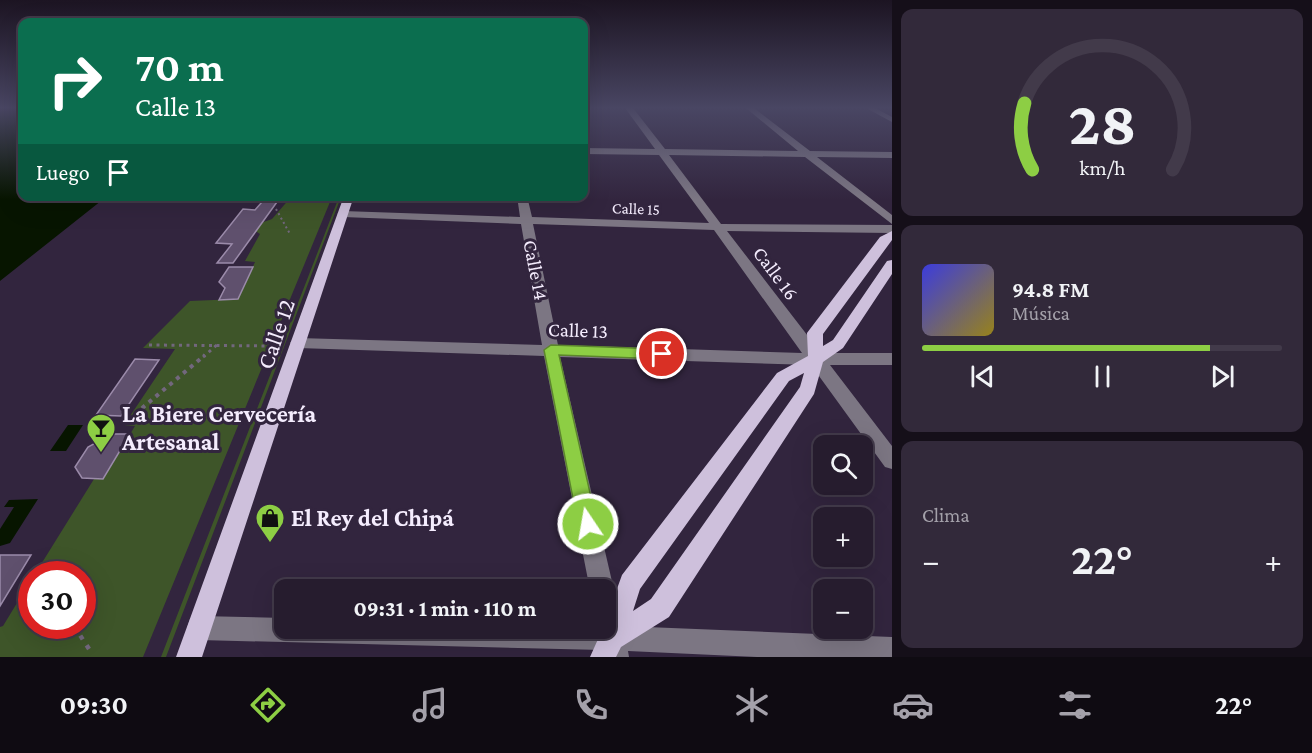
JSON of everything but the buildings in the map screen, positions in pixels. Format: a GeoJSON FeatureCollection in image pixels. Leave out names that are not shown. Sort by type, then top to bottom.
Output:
{"type":"FeatureCollection","features":[{"type":"Feature","properties":{"kind":"main road","name":"Calle 12"},"geometry":{"type":"LineString","coordinates":[[189,657],[347,201]]}},
{"type":"Feature","properties":{"kind":"main road"},"geometry":{"type":"LineString","coordinates":[[610,651],[660,608],[808,389],[816,359],[815,333],[884,240],[892,235]]}},
{"type":"Feature","properties":{"kind":"main road"},"geometry":{"type":"LineString","coordinates":[[610,651],[630,583],[637,573],[783,377],[838,344],[892,264]]}},
{"type":"Feature","properties":{"kind":"street","name":"Calle 16"},"geometry":{"type":"LineString","coordinates":[[652,139],[892,461]]}},
{"type":"Feature","properties":{"kind":"street"},"geometry":{"type":"LineString","coordinates":[[788,139],[892,221]]}},
{"type":"Feature","properties":{"kind":"street"},"geometry":{"type":"LineString","coordinates":[[588,151],[892,155]]}},
{"type":"Feature","properties":{"kind":"street","name":"Calle 14"},"geometry":{"type":"LineString","coordinates":[[523,201],[551,350],[600,579]]}},
{"type":"Feature","properties":{"kind":"street","name":"Calle 15"},"geometry":{"type":"LineString","coordinates":[[343,214],[718,227],[892,229]]}},
{"type":"Feature","properties":{"kind":"street","name":"Calle 13"},"geometry":{"type":"LineString","coordinates":[[298,343],[816,359],[892,359]]}},
{"type":"Feature","properties":{"kind":"street"},"geometry":{"type":"LineString","coordinates":[[199,628],[610,651],[892,650]]}},
{"type":"Feature","properties":{"kind":"path"},"geometry":{"type":"LineString","coordinates":[[276,209],[290,234]]}},
{"type":"Feature","properties":{"kind":"path"},"geometry":{"type":"LineString","coordinates":[[135,414],[218,344]]}},
{"type":"Feature","properties":{"kind":"path"},"geometry":{"type":"LineString","coordinates":[[149,345],[276,346]]}},
{"type":"Feature","properties":{"kind":"path"},"geometry":{"type":"LineString","coordinates":[[83,639],[91,651]]}},
{"type":"Feature","properties":{"kind":"green space"},"geometry":{"type":"Polygon","coordinates":[[[288,201],[330,201],[143,657],[0,657],[0,627],[3,626],[18,601],[18,639],[96,639],[96,561],[43,561],[94,479],[103,479],[135,426],[124,425],[175,349],[143,348],[190,301],[238,299],[255,262],[245,261],[260,234],[254,230],[258,224],[272,219],[288,201]]]}},
{"type":"Feature","properties":{"kind":"green space"},"geometry":{"type":"Polygon","coordinates":[[[337,201],[339,201],[166,657],[161,657],[337,201]]]}},
{"type":"Feature","properties":{"kind":"shaded area"},"geometry":{"type":"Polygon","coordinates":[[[0,139],[18,139],[18,201],[101,201],[0,281],[0,139]]]}},
{"type":"Feature","properties":{"kind":"shaded area"},"geometry":{"type":"Polygon","coordinates":[[[68,425],[83,425],[66,451],[50,451],[68,425]]]}},
{"type":"Feature","properties":{"kind":"shaded area"},"geometry":{"type":"Polygon","coordinates":[[[38,499],[10,543],[0,546],[0,529],[14,507],[4,507],[9,500],[38,499]]]}},
{"type":"Feature","properties":{"kind":"place","name":"La Biere Cervecería Artesanal"},"geometry":{"type":"Point","coordinates":[101,454]}},
{"type":"Feature","properties":{"kind":"place","name":"El Rey del Chipá"},"geometry":{"type":"Point","coordinates":[270,544]}},
{"type":"Feature","properties":{"kind":"route"},"geometry":{"type":"LineString","coordinates":[[588,524],[551,350],[662,354]]}}]}
